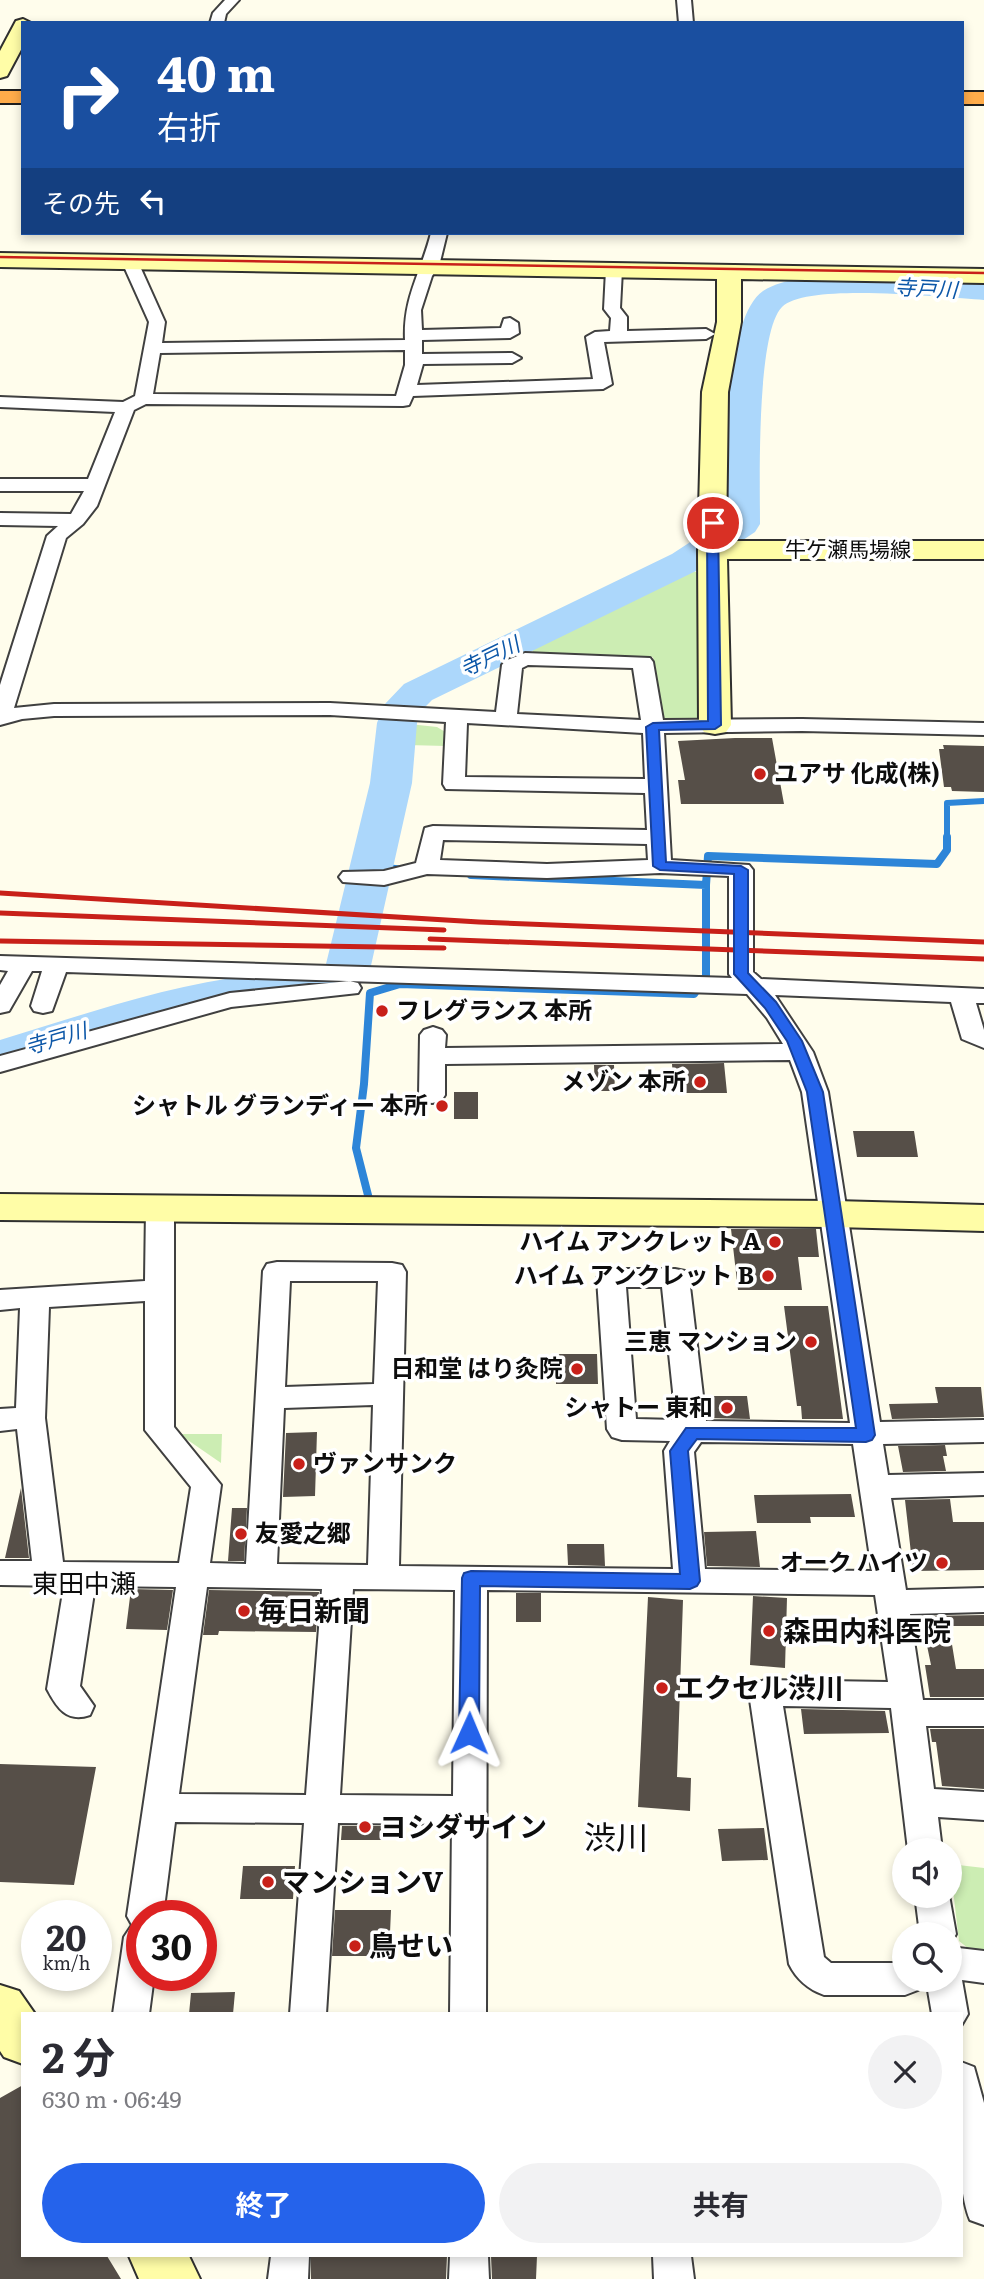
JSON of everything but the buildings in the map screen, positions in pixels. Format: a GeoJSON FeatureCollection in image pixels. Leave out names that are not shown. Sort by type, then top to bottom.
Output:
{"type":"FeatureCollection","features":[{"type":"Feature","properties":{"kind":"highway"},"geometry":{"type":"LineString","coordinates":[[0,97],[21,97]]}},
{"type":"Feature","properties":{"kind":"highway"},"geometry":{"type":"LineString","coordinates":[[964,98],[984,98]]}},
{"type":"Feature","properties":{"kind":"street"},"geometry":{"type":"LineString","coordinates":[[217,21],[232,0]]}},
{"type":"Feature","properties":{"kind":"street"},"geometry":{"type":"LineString","coordinates":[[684,0],[686,21]]}},
{"type":"Feature","properties":{"kind":"street"},"geometry":{"type":"LineString","coordinates":[[0,35],[22,17]]}},
{"type":"Feature","properties":{"kind":"street"},"geometry":{"type":"LineString","coordinates":[[0,72],[22,17]]}},
{"type":"Feature","properties":{"kind":"street"},"geometry":{"type":"LineString","coordinates":[[0,402],[135,403],[213,409],[403,401],[413,346],[413,310],[424,275],[431,266],[439,235]]}},
{"type":"Feature","properties":{"kind":"street"},"geometry":{"type":"LineString","coordinates":[[0,260],[984,276]]}},
{"type":"Feature","properties":{"kind":"street"},"geometry":{"type":"LineString","coordinates":[[0,719],[57,536],[76,520],[87,506],[135,403],[152,348],[157,322],[130,262]]}},
{"type":"Feature","properties":{"kind":"street"},"geometry":{"type":"LineString","coordinates":[[614,270],[612,309],[619,317],[618,335]]}},
{"type":"Feature","properties":{"kind":"street"},"geometry":{"type":"LineString","coordinates":[[715,725],[712,537],[715,393],[729,322],[729,272]]}},
{"type":"Feature","properties":{"kind":"street"},"geometry":{"type":"LineString","coordinates":[[406,391],[603,384],[595,337],[618,335],[668,340],[706,334]]}},
{"type":"Feature","properties":{"kind":"street"},"geometry":{"type":"LineString","coordinates":[[152,348],[413,346],[510,339],[413,346]]}},
{"type":"Feature","properties":{"kind":"street"},"geometry":{"type":"LineString","coordinates":[[0,485],[95,485]]}},
{"type":"Feature","properties":{"kind":"street"},"geometry":{"type":"LineString","coordinates":[[0,519],[76,520]]}},
{"type":"Feature","properties":{"kind":"street","name":"牛ケ瀬馬場線"},"geometry":{"type":"LineString","coordinates":[[712,537],[984,550]]}},
{"type":"Feature","properties":{"kind":"street"},"geometry":{"type":"LineString","coordinates":[[506,721],[512,665],[525,659],[643,662],[653,727],[660,866]]}},
{"type":"Feature","properties":{"kind":"street"},"geometry":{"type":"LineString","coordinates":[[0,719],[20,713],[54,710],[303,709],[653,727],[715,725],[984,729]]}},
{"type":"Feature","properties":{"kind":"street"},"geometry":{"type":"LineString","coordinates":[[457,717],[454,784],[656,786]]}},
{"type":"Feature","properties":{"kind":"street"},"geometry":{"type":"LineString","coordinates":[[427,867],[433,833],[658,837]]}},
{"type":"Feature","properties":{"kind":"street"},"geometry":{"type":"LineString","coordinates":[[365,877],[427,867],[547,871],[660,866],[741,870],[741,974],[757,988],[800,1052],[815,1092],[891,1592],[923,1838]]}},
{"type":"Feature","properties":{"kind":"street"},"geometry":{"type":"LineString","coordinates":[[0,963],[973,996],[971,1034],[984,1040]]}},
{"type":"Feature","properties":{"kind":"street"},"geometry":{"type":"LineString","coordinates":[[0,1006],[25,963]]}},
{"type":"Feature","properties":{"kind":"street"},"geometry":{"type":"LineString","coordinates":[[43,1006],[56,964]]}},
{"type":"Feature","properties":{"kind":"street"},"geometry":{"type":"LineString","coordinates":[[0,1065],[230,1000],[355,988],[361,975]]}},
{"type":"Feature","properties":{"kind":"street"},"geometry":{"type":"LineString","coordinates":[[432,1095],[433,1046],[800,1052]]}},
{"type":"Feature","properties":{"kind":"street"},"geometry":{"type":"LineString","coordinates":[[0,1207],[835,1214],[984,1218]]}},
{"type":"Feature","properties":{"kind":"street"},"geometry":{"type":"LineString","coordinates":[[147,1900],[206,1485],[160,1430],[160,1208]]}},
{"type":"Feature","properties":{"kind":"street"},"geometry":{"type":"LineString","coordinates":[[261,1576],[276,1271],[392,1272],[383,1578]]}},
{"type":"Feature","properties":{"kind":"street"},"geometry":{"type":"LineString","coordinates":[[690,1581],[679,1451],[692,1432],[675,1278],[611,1278],[622,1429],[692,1432],[866,1435],[984,1431]]}},
{"type":"Feature","properties":{"kind":"street"},"geometry":{"type":"LineString","coordinates":[[0,1300],[160,1290]]}},
{"type":"Feature","properties":{"kind":"street"},"geometry":{"type":"LineString","coordinates":[[35,1298],[30,1418],[49,1574]]}},
{"type":"Feature","properties":{"kind":"street"},"geometry":{"type":"LineString","coordinates":[[270,1398],[387,1394]]}},
{"type":"Feature","properties":{"kind":"street"},"geometry":{"type":"LineString","coordinates":[[0,1420],[30,1418]]}},
{"type":"Feature","properties":{"kind":"street"},"geometry":{"type":"LineString","coordinates":[[874,1487],[984,1484]]}},
{"type":"Feature","properties":{"kind":"street"},"geometry":{"type":"LineString","coordinates":[[0,1573],[690,1581],[984,1600]]}},
{"type":"Feature","properties":{"kind":"street"},"geometry":{"type":"LineString","coordinates":[[78,1706],[63,1689],[81,1575]]}},
{"type":"Feature","properties":{"kind":"street"},"geometry":{"type":"LineString","coordinates":[[308,2012],[338,1577]]}},
{"type":"Feature","properties":{"kind":"street"},"geometry":{"type":"LineString","coordinates":[[468,2012],[471,1578]]}},
{"type":"Feature","properties":{"kind":"street"},"geometry":{"type":"LineString","coordinates":[[892,1979],[824,1979],[807,1964],[765,1693],[984,1713]]}},
{"type":"Feature","properties":{"kind":"street"},"geometry":{"type":"LineString","coordinates":[[918,1802],[984,1806]]}},
{"type":"Feature","properties":{"kind":"street"},"geometry":{"type":"LineString","coordinates":[[160,1808],[468,1810]]}},
{"type":"Feature","properties":{"kind":"street"},"geometry":{"type":"LineString","coordinates":[[962,1964],[984,1967]]}},
{"type":"Feature","properties":{"kind":"street"},"geometry":{"type":"LineString","coordinates":[[131,2012],[134,1991]]}},
{"type":"Feature","properties":{"kind":"street"},"geometry":{"type":"LineString","coordinates":[[946,1992],[950,2012]]}},
{"type":"Feature","properties":{"kind":"street"},"geometry":{"type":"LineString","coordinates":[[0,2008],[21,2039]]}},
{"type":"Feature","properties":{"kind":"street"},"geometry":{"type":"LineString","coordinates":[[0,2056],[21,2043]]}},
{"type":"Feature","properties":{"kind":"street"},"geometry":{"type":"LineString","coordinates":[[969,2085],[984,2207]]}},
{"type":"Feature","properties":{"kind":"street"},"geometry":{"type":"LineString","coordinates":[[158,2257],[171,2279]]}},
{"type":"Feature","properties":{"kind":"street"},"geometry":{"type":"LineString","coordinates":[[288,2279],[290,2257]]}},
{"type":"Feature","properties":{"kind":"street"},"geometry":{"type":"LineString","coordinates":[[469,2257],[469,2279]]}},
{"type":"Feature","properties":{"kind":"street"},"geometry":{"type":"LineString","coordinates":[[672,2257],[674,2279]]}},
{"type":"Feature","properties":{"kind":"green space"},"geometry":{"type":"Polygon","coordinates":[[[687,568],[700,574],[705,715],[682,721],[659,716],[653,657],[534,654],[531,647],[687,568]]]}},
{"type":"Feature","properties":{"kind":"green space"},"geometry":{"type":"Polygon","coordinates":[[[409,724],[437,727],[447,733],[446,746],[407,745],[409,724]]]}},
{"type":"Feature","properties":{"kind":"green space"},"geometry":{"type":"Polygon","coordinates":[[[179,1434],[222,1434],[221,1463],[179,1434]]]}},
{"type":"Feature","properties":{"kind":"green space"},"geometry":{"type":"Polygon","coordinates":[[[962,1865],[984,1868],[984,1953],[973,1952],[962,1943],[962,1922],[957,1922],[955,1908],[962,1908],[962,1865]]]}},
{"type":"Feature","properties":{"kind":"waterway","name":"寺戸川"},"geometry":{"type":"LineString","coordinates":[[0,1055],[191,1000],[223,993],[315,984],[347,970],[391,783],[397,723],[404,705],[418,692],[685,562],[742,524],[749,369],[754,338],[762,314],[772,299],[788,291],[812,286],[873,284],[984,291]]}},
{"type":"Feature","properties":{"kind":"waterway"},"geometry":{"type":"LineString","coordinates":[[706,885],[708,856],[937,864],[947,850],[947,803],[984,801]]}},
{"type":"Feature","properties":{"kind":"waterway"},"geometry":{"type":"LineString","coordinates":[[371,866],[403,870]]}},
{"type":"Feature","properties":{"kind":"waterway"},"geometry":{"type":"LineString","coordinates":[[471,875],[706,885]]}},
{"type":"Feature","properties":{"kind":"waterway"},"geometry":{"type":"LineString","coordinates":[[370,1203],[356,1148],[364,1084],[370,993],[400,984],[694,994],[706,976],[706,885]]}},
{"type":"Feature","properties":{"kind":"railway"},"geometry":{"type":"LineString","coordinates":[[0,257],[984,273]]}},
{"type":"Feature","properties":{"kind":"railway"},"geometry":{"type":"LineString","coordinates":[[0,893],[479,922],[984,942]]}},
{"type":"Feature","properties":{"kind":"railway"},"geometry":{"type":"LineString","coordinates":[[0,913],[444,930]]}},
{"type":"Feature","properties":{"kind":"railway"},"geometry":{"type":"LineString","coordinates":[[430,939],[984,959]]}},
{"type":"Feature","properties":{"kind":"railway"},"geometry":{"type":"LineString","coordinates":[[0,941],[444,948]]}},
{"type":"Feature","properties":{"kind":"place","name":"ユアサ 化成(株)"},"geometry":{"type":"Point","coordinates":[760,774]}},
{"type":"Feature","properties":{"kind":"place","name":"フレグランス 本所"},"geometry":{"type":"Point","coordinates":[382,1011]}},
{"type":"Feature","properties":{"kind":"place","name":"メゾン 本所"},"geometry":{"type":"Point","coordinates":[700,1082]}},
{"type":"Feature","properties":{"kind":"place","name":"シャトル グランディー 本所"},"geometry":{"type":"Point","coordinates":[442,1106]}},
{"type":"Feature","properties":{"kind":"place","name":"ハイム アンクレット A"},"geometry":{"type":"Point","coordinates":[775,1242]}},
{"type":"Feature","properties":{"kind":"place","name":"ハイム アンクレット B"},"geometry":{"type":"Point","coordinates":[768,1276]}},
{"type":"Feature","properties":{"kind":"place","name":"三恵 マンション"},"geometry":{"type":"Point","coordinates":[811,1342]}},
{"type":"Feature","properties":{"kind":"place","name":"日和堂 はり灸院"},"geometry":{"type":"Point","coordinates":[577,1369]}},
{"type":"Feature","properties":{"kind":"place","name":"シャトー 東和"},"geometry":{"type":"Point","coordinates":[727,1408]}},
{"type":"Feature","properties":{"kind":"place","name":"ヴァンサンク"},"geometry":{"type":"Point","coordinates":[299,1464]}},
{"type":"Feature","properties":{"kind":"place","name":"友愛之郷"},"geometry":{"type":"Point","coordinates":[241,1534]}},
{"type":"Feature","properties":{"kind":"place","name":"オーク ハイツ"},"geometry":{"type":"Point","coordinates":[942,1563]}},
{"type":"Feature","properties":{"kind":"place","name":"毎日新聞"},"geometry":{"type":"Point","coordinates":[244,1611]}},
{"type":"Feature","properties":{"kind":"place","name":"森田内科医院"},"geometry":{"type":"Point","coordinates":[769,1631]}},
{"type":"Feature","properties":{"kind":"place","name":"エクセル渋川"},"geometry":{"type":"Point","coordinates":[662,1688]}},
{"type":"Feature","properties":{"kind":"place","name":"ヨシダサイン"},"geometry":{"type":"Point","coordinates":[365,1827]}},
{"type":"Feature","properties":{"kind":"place","name":"マンションV"},"geometry":{"type":"Point","coordinates":[268,1882]}},
{"type":"Feature","properties":{"kind":"place","name":"鳥せい"},"geometry":{"type":"Point","coordinates":[355,1946]}},
{"type":"Feature","properties":{"kind":"district","name":"東田中瀬"},"geometry":{"type":"Point","coordinates":[84,1584]}},
{"type":"Feature","properties":{"kind":"district","name":"渋川"},"geometry":{"type":"Point","coordinates":[616,1838]}},
{"type":"Feature","properties":{"kind":"route"},"geometry":{"type":"LineString","coordinates":[[469,1733],[471,1578],[690,1581],[679,1451],[692,1432],[866,1435],[815,1092],[795,1041],[771,1005],[741,974],[741,870],[660,866],[653,727],[715,725],[713,523]]}}]}
